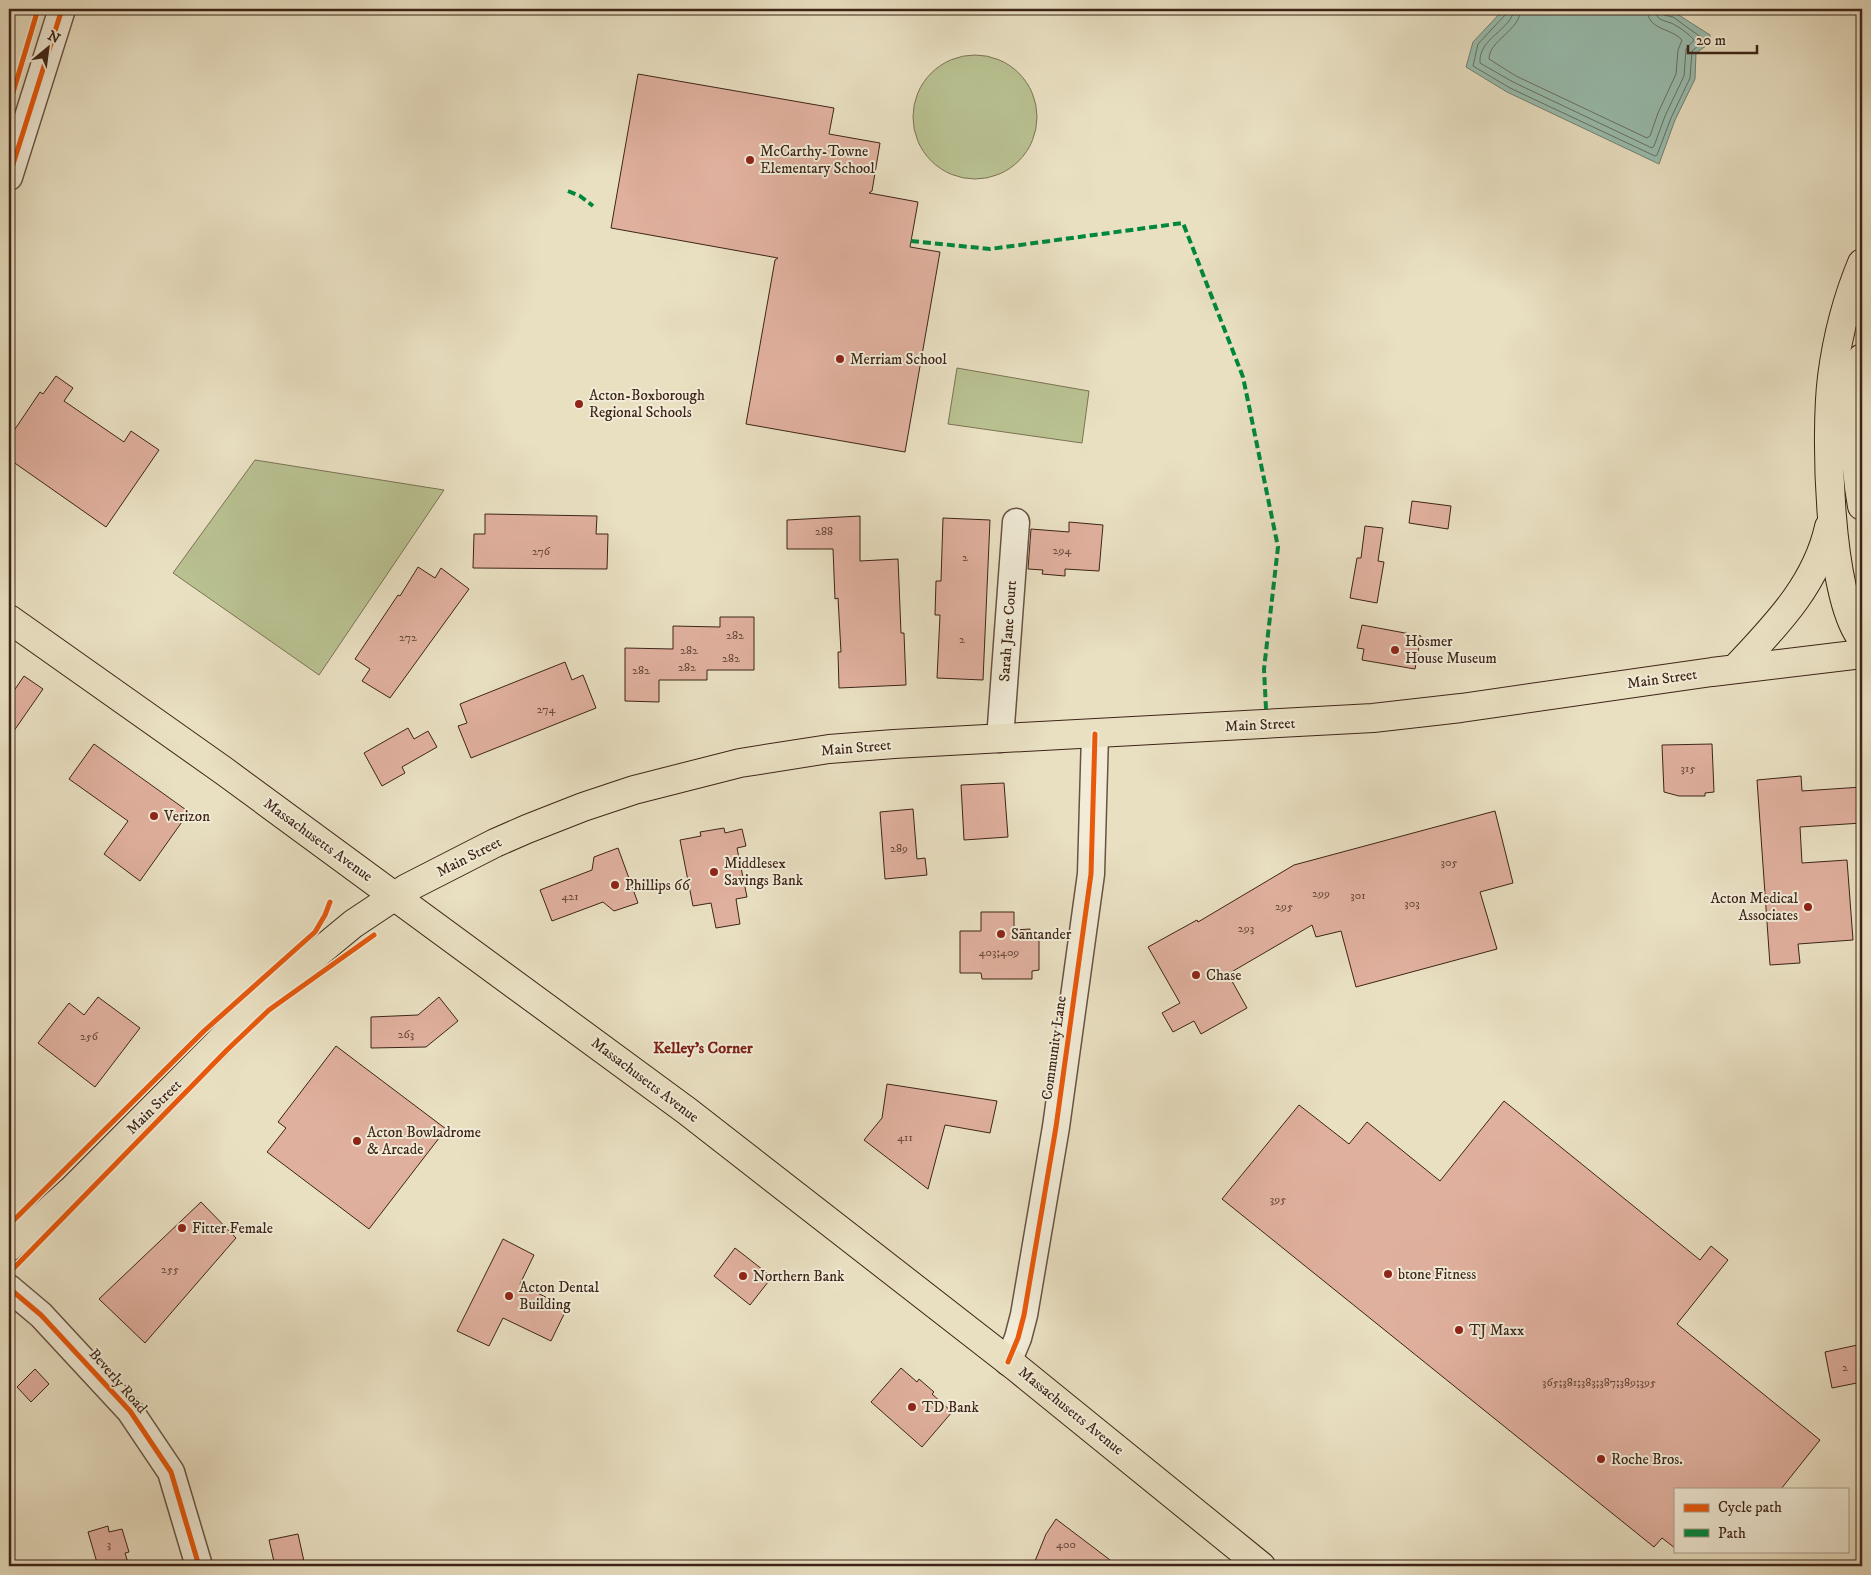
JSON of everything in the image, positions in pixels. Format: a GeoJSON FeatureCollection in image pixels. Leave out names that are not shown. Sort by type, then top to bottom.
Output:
{"type":"FeatureCollection","features":[{"type":"Feature","properties":{"kind":"main road"},"geometry":{"type":"LineString","coordinates":[[1862,263],[1846,308],[1832,375],[1829,426],[1835,544],[1841,582],[1853,626],[1862,639]]}},
{"type":"Feature","properties":{"kind":"main road"},"geometry":{"type":"LineString","coordinates":[[1862,358],[1856,404],[1856,445],[1862,506]]}},
{"type":"Feature","properties":{"kind":"main road"},"geometry":{"type":"LineString","coordinates":[[1735,669],[1786,612],[1816,566],[1826,541],[1829,526],[1831,491]]}},
{"type":"Feature","properties":{"kind":"main road","name":"Massachusetts Avenue"},"geometry":{"type":"LineString","coordinates":[[9,619],[224,771],[687,1111],[1008,1362],[1198,1513],[1261,1566]]}},
{"type":"Feature","properties":{"kind":"main road","name":"Main Street"},"geometry":{"type":"LineString","coordinates":[[9,1247],[71,1191],[260,1001],[340,934],[394,896],[495,843],[527,828],[616,796],[696,773],[740,763],[829,749],[1344,721],[1862,654]]}},
{"type":"Feature","properties":{"kind":"street"},"geometry":{"type":"LineString","coordinates":[[9,177],[62,9]]}},
{"type":"Feature","properties":{"kind":"street","name":"Sarah Jane Court"},"geometry":{"type":"LineString","coordinates":[[1000,739],[1016,522]]}},
{"type":"Feature","properties":{"kind":"street","name":"Community Lane"},"geometry":{"type":"LineString","coordinates":[[1008,1362],[1018,1338],[1024,1315],[1048,1174],[1091,874],[1094,734]]}},
{"type":"Feature","properties":{"kind":"street","name":"Beverly Road"},"geometry":{"type":"LineString","coordinates":[[9,1288],[42,1315],[130,1411],[171,1472],[200,1566]]}},
{"type":"Feature","properties":{"kind":"shaded area"},"geometry":{"type":"Polygon","coordinates":[[[975,55],[999,60],[1019,73],[1032,93],[1037,117],[1032,141],[1019,161],[999,174],[975,179],[951,174],[931,161],[918,141],[913,117],[918,93],[931,73],[951,60],[975,55]]]}},
{"type":"Feature","properties":{"kind":"shaded area"},"geometry":{"type":"Polygon","coordinates":[[[957,368],[1089,391],[1082,443],[948,424],[957,368]]]}},
{"type":"Feature","properties":{"kind":"shaded area"},"geometry":{"type":"Polygon","coordinates":[[[255,460],[444,490],[319,675],[173,573],[255,460]]]}},
{"type":"Feature","properties":{"kind":"water"},"geometry":{"type":"Polygon","coordinates":[[[1504,9],[1643,9],[1674,12],[1710,35],[1710,43],[1696,53],[1695,79],[1675,120],[1659,164],[1507,92],[1466,67],[1473,42],[1504,9]]]}},
{"type":"Feature","properties":{"kind":"building"},"geometry":{"type":"Polygon","coordinates":[[[638,74],[834,108],[829,134],[880,143],[872,191],[869,193],[918,202],[910,247],[940,252],[905,452],[746,424],[775,260],[778,258],[611,228],[638,74]]]}},
{"type":"Feature","properties":{"kind":"building"},"geometry":{"type":"Polygon","coordinates":[[[56,376],[73,388],[64,401],[124,442],[131,431],[159,450],[106,527],[9,459],[9,438],[40,392],[43,394],[56,376]]]}},
{"type":"Feature","properties":{"kind":"building"},"geometry":{"type":"Polygon","coordinates":[[[1412,501],[1451,506],[1448,529],[1409,523],[1412,501]]]}},
{"type":"Feature","properties":{"kind":"building"},"geometry":{"type":"Polygon","coordinates":[[[485,514],[597,516],[596,534],[608,534],[607,569],[473,568],[474,534],[485,534],[485,514]]]}},
{"type":"Feature","properties":{"kind":"building"},"geometry":{"type":"Polygon","coordinates":[[[860,516],[860,561],[898,559],[901,633],[904,633],[906,685],[839,688],[838,652],[841,652],[838,598],[835,599],[833,549],[787,549],[787,520],[860,516]]]}},
{"type":"Feature","properties":{"kind":"building"},"geometry":{"type":"Polygon","coordinates":[[[943,518],[990,520],[983,680],[937,678],[940,615],[935,615],[936,581],[941,581],[943,518]]]}},
{"type":"Feature","properties":{"kind":"building"},"geometry":{"type":"Polygon","coordinates":[[[1069,522],[1103,525],[1099,571],[1065,569],[1065,576],[1042,574],[1043,570],[1028,569],[1031,529],[1069,532],[1069,522]]]}},
{"type":"Feature","properties":{"kind":"building"},"geometry":{"type":"Polygon","coordinates":[[[1365,526],[1383,528],[1378,561],[1384,562],[1377,603],[1350,598],[1357,558],[1361,558],[1365,526]]]}},
{"type":"Feature","properties":{"kind":"building"},"geometry":{"type":"Polygon","coordinates":[[[418,567],[435,578],[441,568],[469,589],[390,698],[362,681],[370,669],[355,659],[398,595],[400,596],[418,567]]]}},
{"type":"Feature","properties":{"kind":"building"},"geometry":{"type":"Polygon","coordinates":[[[720,617],[754,617],[754,670],[707,670],[707,680],[659,680],[659,702],[625,701],[625,648],[673,649],[673,626],[720,627],[720,617]]]}},
{"type":"Feature","properties":{"kind":"building"},"geometry":{"type":"Polygon","coordinates":[[[1362,625],[1421,636],[1415,669],[1362,660],[1364,649],[1357,648],[1362,625]]]}},
{"type":"Feature","properties":{"kind":"building"},"geometry":{"type":"Polygon","coordinates":[[[565,662],[572,680],[583,675],[596,708],[471,758],[458,726],[467,723],[460,704],[565,662]]]}},
{"type":"Feature","properties":{"kind":"building"},"geometry":{"type":"Polygon","coordinates":[[[24,676],[43,689],[9,738],[9,698],[24,676]]]}},
{"type":"Feature","properties":{"kind":"building"},"geometry":{"type":"Polygon","coordinates":[[[408,728],[414,739],[428,731],[437,747],[402,767],[405,773],[382,786],[364,753],[408,728]]]}},
{"type":"Feature","properties":{"kind":"building","name":"Verizon"},"geometry":{"type":"Polygon","coordinates":[[[94,744],[189,812],[140,881],[104,854],[128,821],[69,779],[94,744]]]}},
{"type":"Feature","properties":{"kind":"building"},"geometry":{"type":"Polygon","coordinates":[[[1712,744],[1714,792],[1705,793],[1705,796],[1679,796],[1664,792],[1662,745],[1712,744]]]}},
{"type":"Feature","properties":{"kind":"building","name":"Acton Medical Associates"},"geometry":{"type":"Polygon","coordinates":[[[1801,776],[1802,791],[1862,787],[1862,823],[1800,827],[1802,863],[1847,860],[1853,940],[1798,944],[1800,963],[1770,965],[1757,780],[1801,776]]]}},
{"type":"Feature","properties":{"kind":"building"},"geometry":{"type":"Polygon","coordinates":[[[1004,783],[1008,837],[964,840],[961,785],[1004,783]]]}},
{"type":"Feature","properties":{"kind":"building"},"geometry":{"type":"Polygon","coordinates":[[[913,809],[917,859],[925,858],[927,875],[885,879],[880,812],[913,809]]]}},
{"type":"Feature","properties":{"kind":"building"},"geometry":{"type":"Polygon","coordinates":[[[1495,811],[1513,883],[1480,892],[1497,949],[1356,987],[1341,931],[1316,937],[1312,925],[1228,974],[1247,1008],[1201,1034],[1194,1021],[1173,1032],[1162,1013],[1180,1003],[1148,947],[1197,920],[1198,922],[1294,865],[1495,811]]]}},
{"type":"Feature","properties":{"kind":"building","name":"Middlesex Savings Bank"},"geometry":{"type":"Polygon","coordinates":[[[724,828],[725,833],[742,829],[746,846],[737,848],[747,897],[736,899],[740,924],[716,928],[711,903],[693,906],[680,840],[701,836],[700,832],[724,828]]]}},
{"type":"Feature","properties":{"kind":"building"},"geometry":{"type":"Polygon","coordinates":[[[618,848],[638,903],[614,911],[603,902],[552,921],[540,890],[592,870],[594,857],[618,848]]]}},
{"type":"Feature","properties":{"kind":"building"},"geometry":{"type":"Polygon","coordinates":[[[981,912],[1014,912],[1014,930],[1030,929],[1030,934],[1039,934],[1039,970],[1032,971],[1032,979],[982,979],[981,973],[960,973],[960,931],[981,931],[981,912]]]}},
{"type":"Feature","properties":{"kind":"building"},"geometry":{"type":"Polygon","coordinates":[[[98,997],[140,1028],[95,1087],[38,1043],[69,1003],[84,1015],[98,997]]]}},
{"type":"Feature","properties":{"kind":"building"},"geometry":{"type":"Polygon","coordinates":[[[439,997],[458,1021],[426,1047],[371,1048],[371,1017],[418,1015],[439,997]]]}},
{"type":"Feature","properties":{"kind":"building","name":"Acton Bowladrome & Arcade"},"geometry":{"type":"Polygon","coordinates":[[[336,1046],[446,1129],[369,1229],[267,1152],[286,1128],[278,1122],[336,1046]]]}},
{"type":"Feature","properties":{"kind":"building"},"geometry":{"type":"Polygon","coordinates":[[[887,1084],[997,1101],[990,1133],[945,1125],[928,1189],[864,1140],[882,1118],[887,1084]]]}},
{"type":"Feature","properties":{"kind":"building"},"geometry":{"type":"Polygon","coordinates":[[[1504,1101],[1700,1260],[1711,1246],[1728,1260],[1677,1324],[1820,1440],[1782,1488],[1674,1488],[1674,1547],[1662,1538],[1654,1547],[1222,1199],[1299,1105],[1349,1144],[1367,1122],[1440,1181],[1504,1101]]]}},
{"type":"Feature","properties":{"kind":"building"},"geometry":{"type":"Polygon","coordinates":[[[201,1202],[236,1238],[145,1343],[99,1299],[201,1202]]]}},
{"type":"Feature","properties":{"kind":"building","name":"Acton Dental Building"},"geometry":{"type":"Polygon","coordinates":[[[503,1239],[534,1255],[520,1284],[567,1308],[551,1341],[503,1318],[489,1346],[457,1331],[503,1239]]]}},
{"type":"Feature","properties":{"kind":"building","name":"Northern Bank"},"geometry":{"type":"Polygon","coordinates":[[[735,1248],[772,1277],[750,1305],[714,1276],[735,1248]]]}},
{"type":"Feature","properties":{"kind":"building"},"geometry":{"type":"Polygon","coordinates":[[[1862,1344],[1862,1382],[1832,1388],[1825,1352],[1862,1344]]]}},
{"type":"Feature","properties":{"kind":"building","name":"TD Bank"},"geometry":{"type":"Polygon","coordinates":[[[901,1368],[917,1382],[919,1379],[952,1412],[922,1447],[871,1402],[901,1368]]]}},
{"type":"Feature","properties":{"kind":"building"},"geometry":{"type":"Polygon","coordinates":[[[35,1369],[49,1384],[31,1402],[17,1387],[35,1369]]]}},
{"type":"Feature","properties":{"kind":"building"},"geometry":{"type":"Polygon","coordinates":[[[1056,1519],[1118,1566],[1033,1566],[1046,1534],[1056,1519]]]}},
{"type":"Feature","properties":{"kind":"building"},"geometry":{"type":"Polygon","coordinates":[[[108,1526],[109,1532],[122,1529],[129,1552],[125,1553],[129,1566],[98,1566],[88,1532],[108,1526]]]}},
{"type":"Feature","properties":{"kind":"building"},"geometry":{"type":"Polygon","coordinates":[[[298,1534],[305,1566],[275,1566],[269,1540],[298,1534]]]}},
{"type":"Feature","properties":{"kind":"marked path"},"geometry":{"type":"LineString","coordinates":[[568,191],[580,196],[593,206]]}},
{"type":"Feature","properties":{"kind":"marked path"},"geometry":{"type":"LineString","coordinates":[[911,241],[990,249],[1183,223],[1243,377],[1278,547],[1264,669],[1266,709]]}},
{"type":"Feature","properties":{"kind":"cycle path"},"geometry":{"type":"LineString","coordinates":[[9,106],[38,9]]}},
{"type":"Feature","properties":{"kind":"cycle path"},"geometry":{"type":"LineString","coordinates":[[9,177],[62,9]]}},
{"type":"Feature","properties":{"kind":"cycle path"},"geometry":{"type":"LineString","coordinates":[[1008,1362],[1018,1338],[1024,1315],[1056,1127],[1091,874],[1095,734]]}},
{"type":"Feature","properties":{"kind":"cycle path"},"geometry":{"type":"LineString","coordinates":[[9,1225],[204,1031],[315,932],[330,902]]}},
{"type":"Feature","properties":{"kind":"cycle path"},"geometry":{"type":"LineString","coordinates":[[9,1273],[227,1050],[269,1010],[374,935]]}},
{"type":"Feature","properties":{"kind":"cycle path"},"geometry":{"type":"LineString","coordinates":[[9,1288],[41,1315],[130,1411],[171,1472],[199,1566]]}},
{"type":"Feature","properties":{"kind":"place","name":"McCarthy-Towne Elementary School"},"geometry":{"type":"Point","coordinates":[750,160]}},
{"type":"Feature","properties":{"kind":"place","name":"Merriam School"},"geometry":{"type":"Point","coordinates":[840,359]}},
{"type":"Feature","properties":{"kind":"place","name":"Acton-Boxborough Regional Schools"},"geometry":{"type":"Point","coordinates":[579,404]}},
{"type":"Feature","properties":{"kind":"place","name":"Hosmer House Museum"},"geometry":{"type":"Point","coordinates":[1395,650]}},
{"type":"Feature","properties":{"kind":"place","name":"Verizon"},"geometry":{"type":"Point","coordinates":[154,816]}},
{"type":"Feature","properties":{"kind":"place","name":"Middlesex Savings Bank"},"geometry":{"type":"Point","coordinates":[714,872]}},
{"type":"Feature","properties":{"kind":"place","name":"Phillips 66"},"geometry":{"type":"Point","coordinates":[615,885]}},
{"type":"Feature","properties":{"kind":"place","name":"Acton Medical Associates"},"geometry":{"type":"Point","coordinates":[1808,907]}},
{"type":"Feature","properties":{"kind":"place","name":"Santander"},"geometry":{"type":"Point","coordinates":[1001,934]}},
{"type":"Feature","properties":{"kind":"place","name":"Chase"},"geometry":{"type":"Point","coordinates":[1196,975]}},
{"type":"Feature","properties":{"kind":"place","name":"Acton Bowladrome & Arcade"},"geometry":{"type":"Point","coordinates":[357,1141]}},
{"type":"Feature","properties":{"kind":"place","name":"Fitter Female"},"geometry":{"type":"Point","coordinates":[182,1228]}},
{"type":"Feature","properties":{"kind":"place","name":"btone Fitness"},"geometry":{"type":"Point","coordinates":[1388,1274]}},
{"type":"Feature","properties":{"kind":"place","name":"Northern Bank"},"geometry":{"type":"Point","coordinates":[743,1276]}},
{"type":"Feature","properties":{"kind":"place","name":"Acton Dental Building"},"geometry":{"type":"Point","coordinates":[509,1296]}},
{"type":"Feature","properties":{"kind":"place","name":"TJ Maxx"},"geometry":{"type":"Point","coordinates":[1459,1330]}},
{"type":"Feature","properties":{"kind":"place","name":"TD Bank"},"geometry":{"type":"Point","coordinates":[912,1407]}},
{"type":"Feature","properties":{"kind":"place","name":"Roche Bros."},"geometry":{"type":"Point","coordinates":[1601,1459]}},
{"type":"Feature","properties":{"kind":"district","name":"Kelley's Corner"},"geometry":{"type":"Point","coordinates":[703,1048]}}]}
